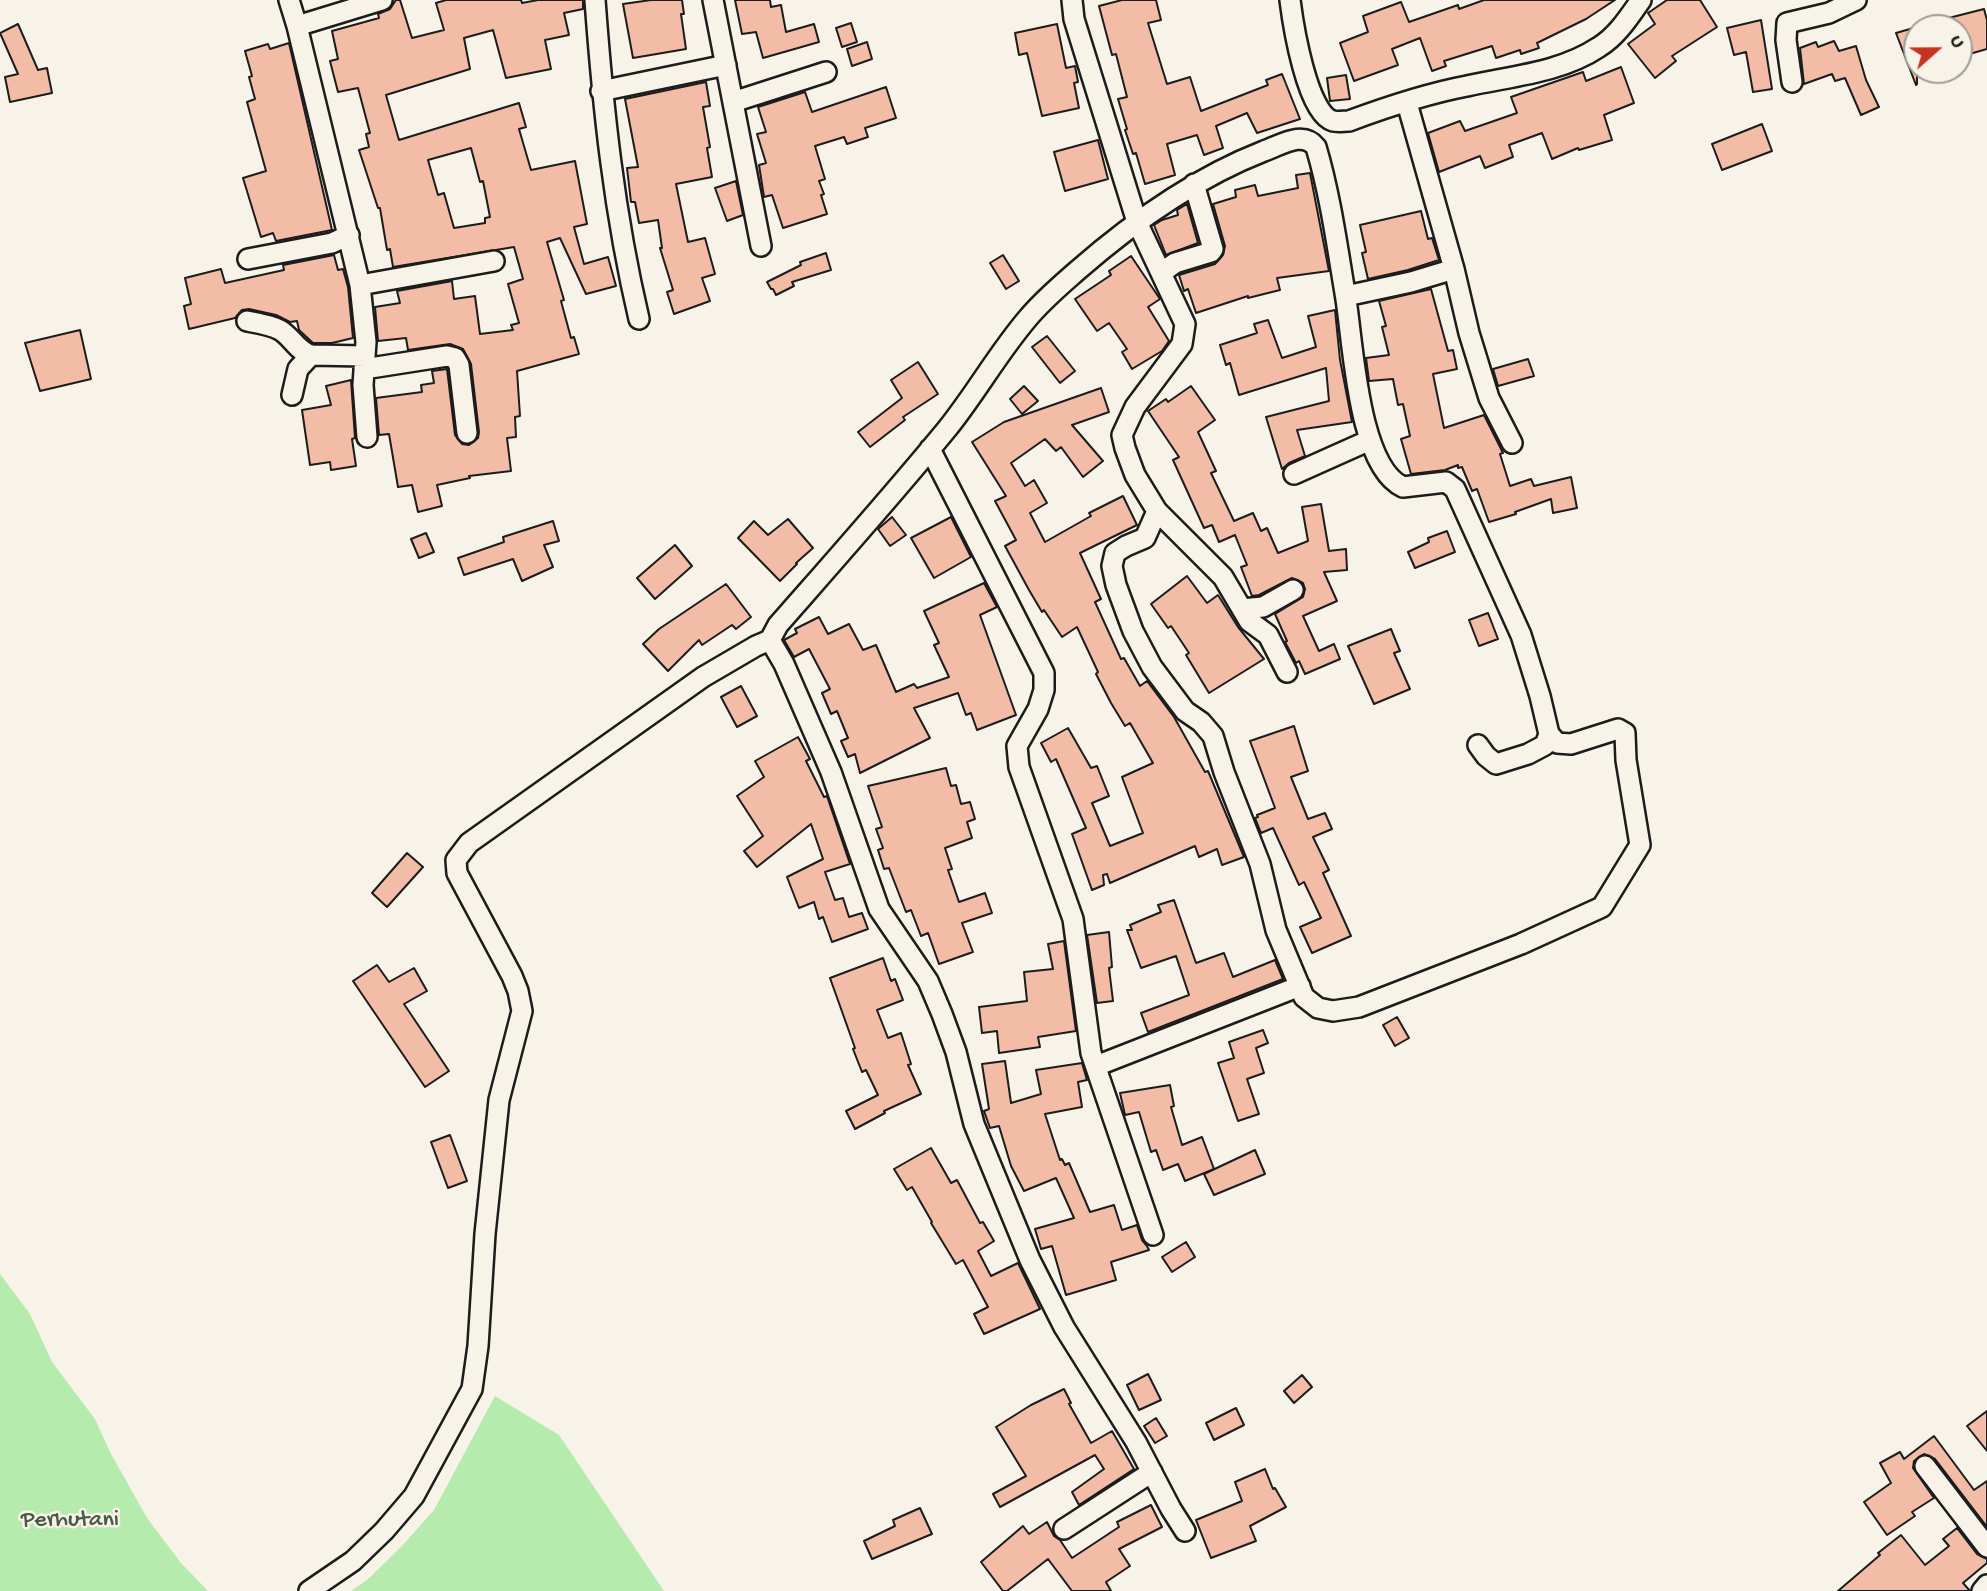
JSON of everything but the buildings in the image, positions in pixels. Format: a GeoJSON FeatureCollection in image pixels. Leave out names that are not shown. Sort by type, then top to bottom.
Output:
{"type":"FeatureCollection","features":[{"type":"Feature","properties":{"kind":"street"},"geometry":{"type":"LineString","coordinates":[[289,0],[360,285],[366,342],[364,362],[367,437]]}},
{"type":"Feature","properties":{"kind":"street"},"geometry":{"type":"LineString","coordinates":[[297,26],[382,0]]}},
{"type":"Feature","properties":{"kind":"street"},"geometry":{"type":"LineString","coordinates":[[595,0],[601,90],[614,202],[639,318]]}},
{"type":"Feature","properties":{"kind":"street"},"geometry":{"type":"LineString","coordinates":[[713,0],[761,246]]}},
{"type":"Feature","properties":{"kind":"street"},"geometry":{"type":"LineString","coordinates":[[1072,0],[1077,31],[1138,222],[1185,324],[1185,338],[1178,350],[1135,407],[1122,435],[1125,448],[1135,475],[1157,511],[1223,578],[1249,621],[1268,635],[1287,672]]}},
{"type":"Feature","properties":{"kind":"street"},"geometry":{"type":"LineString","coordinates":[[1290,0],[1298,52],[1313,97],[1322,114],[1332,121],[1349,121],[1463,86],[1544,71],[1584,56],[1601,47],[1617,33],[1642,0]]}},
{"type":"Feature","properties":{"kind":"street"},"geometry":{"type":"LineString","coordinates":[[1792,82],[1786,40],[1787,23],[1829,13],[1856,0]]}},
{"type":"Feature","properties":{"kind":"street"},"geometry":{"type":"LineString","coordinates":[[601,90],[726,65]]}},
{"type":"Feature","properties":{"kind":"street"},"geometry":{"type":"LineString","coordinates":[[733,102],[826,72]]}},
{"type":"Feature","properties":{"kind":"street"},"geometry":{"type":"LineString","coordinates":[[1407,103],[1489,398],[1512,443]]}},
{"type":"Feature","properties":{"kind":"street"},"geometry":{"type":"LineString","coordinates":[[309,1591],[353,1561],[414,1496],[472,1389],[499,1100],[522,1011],[519,991],[457,873],[456,860],[469,843],[629,727],[703,677],[770,640],[778,625],[974,396],[1008,342],[1030,316],[1095,255],[1138,222],[1194,184],[1236,162],[1300,138],[1312,141],[1324,179],[1346,296],[1354,365],[1370,440],[1388,475],[1398,485],[1418,486],[1446,482],[1455,489],[1521,635],[1549,734],[1557,743],[1571,744],[1618,729],[1625,733],[1626,760],[1640,845],[1602,907],[1521,944],[1359,1007],[1333,1011],[1318,1008],[1304,997],[1276,930],[1260,864],[1213,736],[1201,722],[1185,711],[1152,667],[1133,631],[1116,585],[1112,566],[1115,553],[1145,538],[1157,511]]}},
{"type":"Feature","properties":{"kind":"street"},"geometry":{"type":"LineString","coordinates":[[1161,273],[1175,263],[1211,252],[1213,249],[1194,184]]}},
{"type":"Feature","properties":{"kind":"street"},"geometry":{"type":"LineString","coordinates":[[248,259],[332,243],[349,235]]}},
{"type":"Feature","properties":{"kind":"street"},"geometry":{"type":"LineString","coordinates":[[360,285],[494,261]]}},
{"type":"Feature","properties":{"kind":"street"},"geometry":{"type":"LineString","coordinates":[[1346,296],[1411,282],[1454,269]]}},
{"type":"Feature","properties":{"kind":"street"},"geometry":{"type":"LineString","coordinates":[[247,321],[278,328],[302,353],[311,355],[364,362],[447,356],[456,358],[467,433]]}},
{"type":"Feature","properties":{"kind":"street"},"geometry":{"type":"LineString","coordinates":[[292,395],[298,369],[311,355]]}},
{"type":"Feature","properties":{"kind":"street"},"geometry":{"type":"LineString","coordinates":[[1294,474],[1370,440]]}},
{"type":"Feature","properties":{"kind":"street"},"geometry":{"type":"LineString","coordinates":[[930,449],[1044,673],[1044,690],[1038,709],[1017,746],[1019,767],[1073,919],[1091,1053],[1153,1235]]}},
{"type":"Feature","properties":{"kind":"street"},"geometry":{"type":"LineString","coordinates":[[1242,609],[1263,607],[1293,590]]}},
{"type":"Feature","properties":{"kind":"street"},"geometry":{"type":"LineString","coordinates":[[770,640],[784,664],[819,741],[879,909],[928,981],[943,1014],[956,1052],[974,1124],[1030,1260],[1064,1328],[1136,1442],[1185,1531]]}},
{"type":"Feature","properties":{"kind":"street"},"geometry":{"type":"LineString","coordinates":[[1478,745],[1496,764],[1528,754],[1545,745],[1549,734]]}},
{"type":"Feature","properties":{"kind":"street"},"geometry":{"type":"LineString","coordinates":[[1096,1066],[1300,986]]}},
{"type":"Feature","properties":{"kind":"street"},"geometry":{"type":"LineString","coordinates":[[1925,1466],[1987,1546]]}},
{"type":"Feature","properties":{"kind":"street"},"geometry":{"type":"LineString","coordinates":[[1064,1529],[1152,1472]]}},
{"type":"Feature","properties":{"kind":"street"},"geometry":{"type":"LineString","coordinates":[[1982,1591],[1987,1585]]}},
{"type":"Feature","properties":{"kind":"green space","name":"Perhutani"},"geometry":{"type":"Polygon","coordinates":[[[0,1274],[30,1314],[52,1362],[95,1419],[147,1518],[181,1563],[208,1591],[0,1591],[0,1274]]]}},
{"type":"Feature","properties":{"kind":"green space"},"geometry":{"type":"Polygon","coordinates":[[[495,1396],[559,1435],[664,1591],[351,1591],[367,1580],[401,1547],[434,1510],[495,1396]]]}}]}
